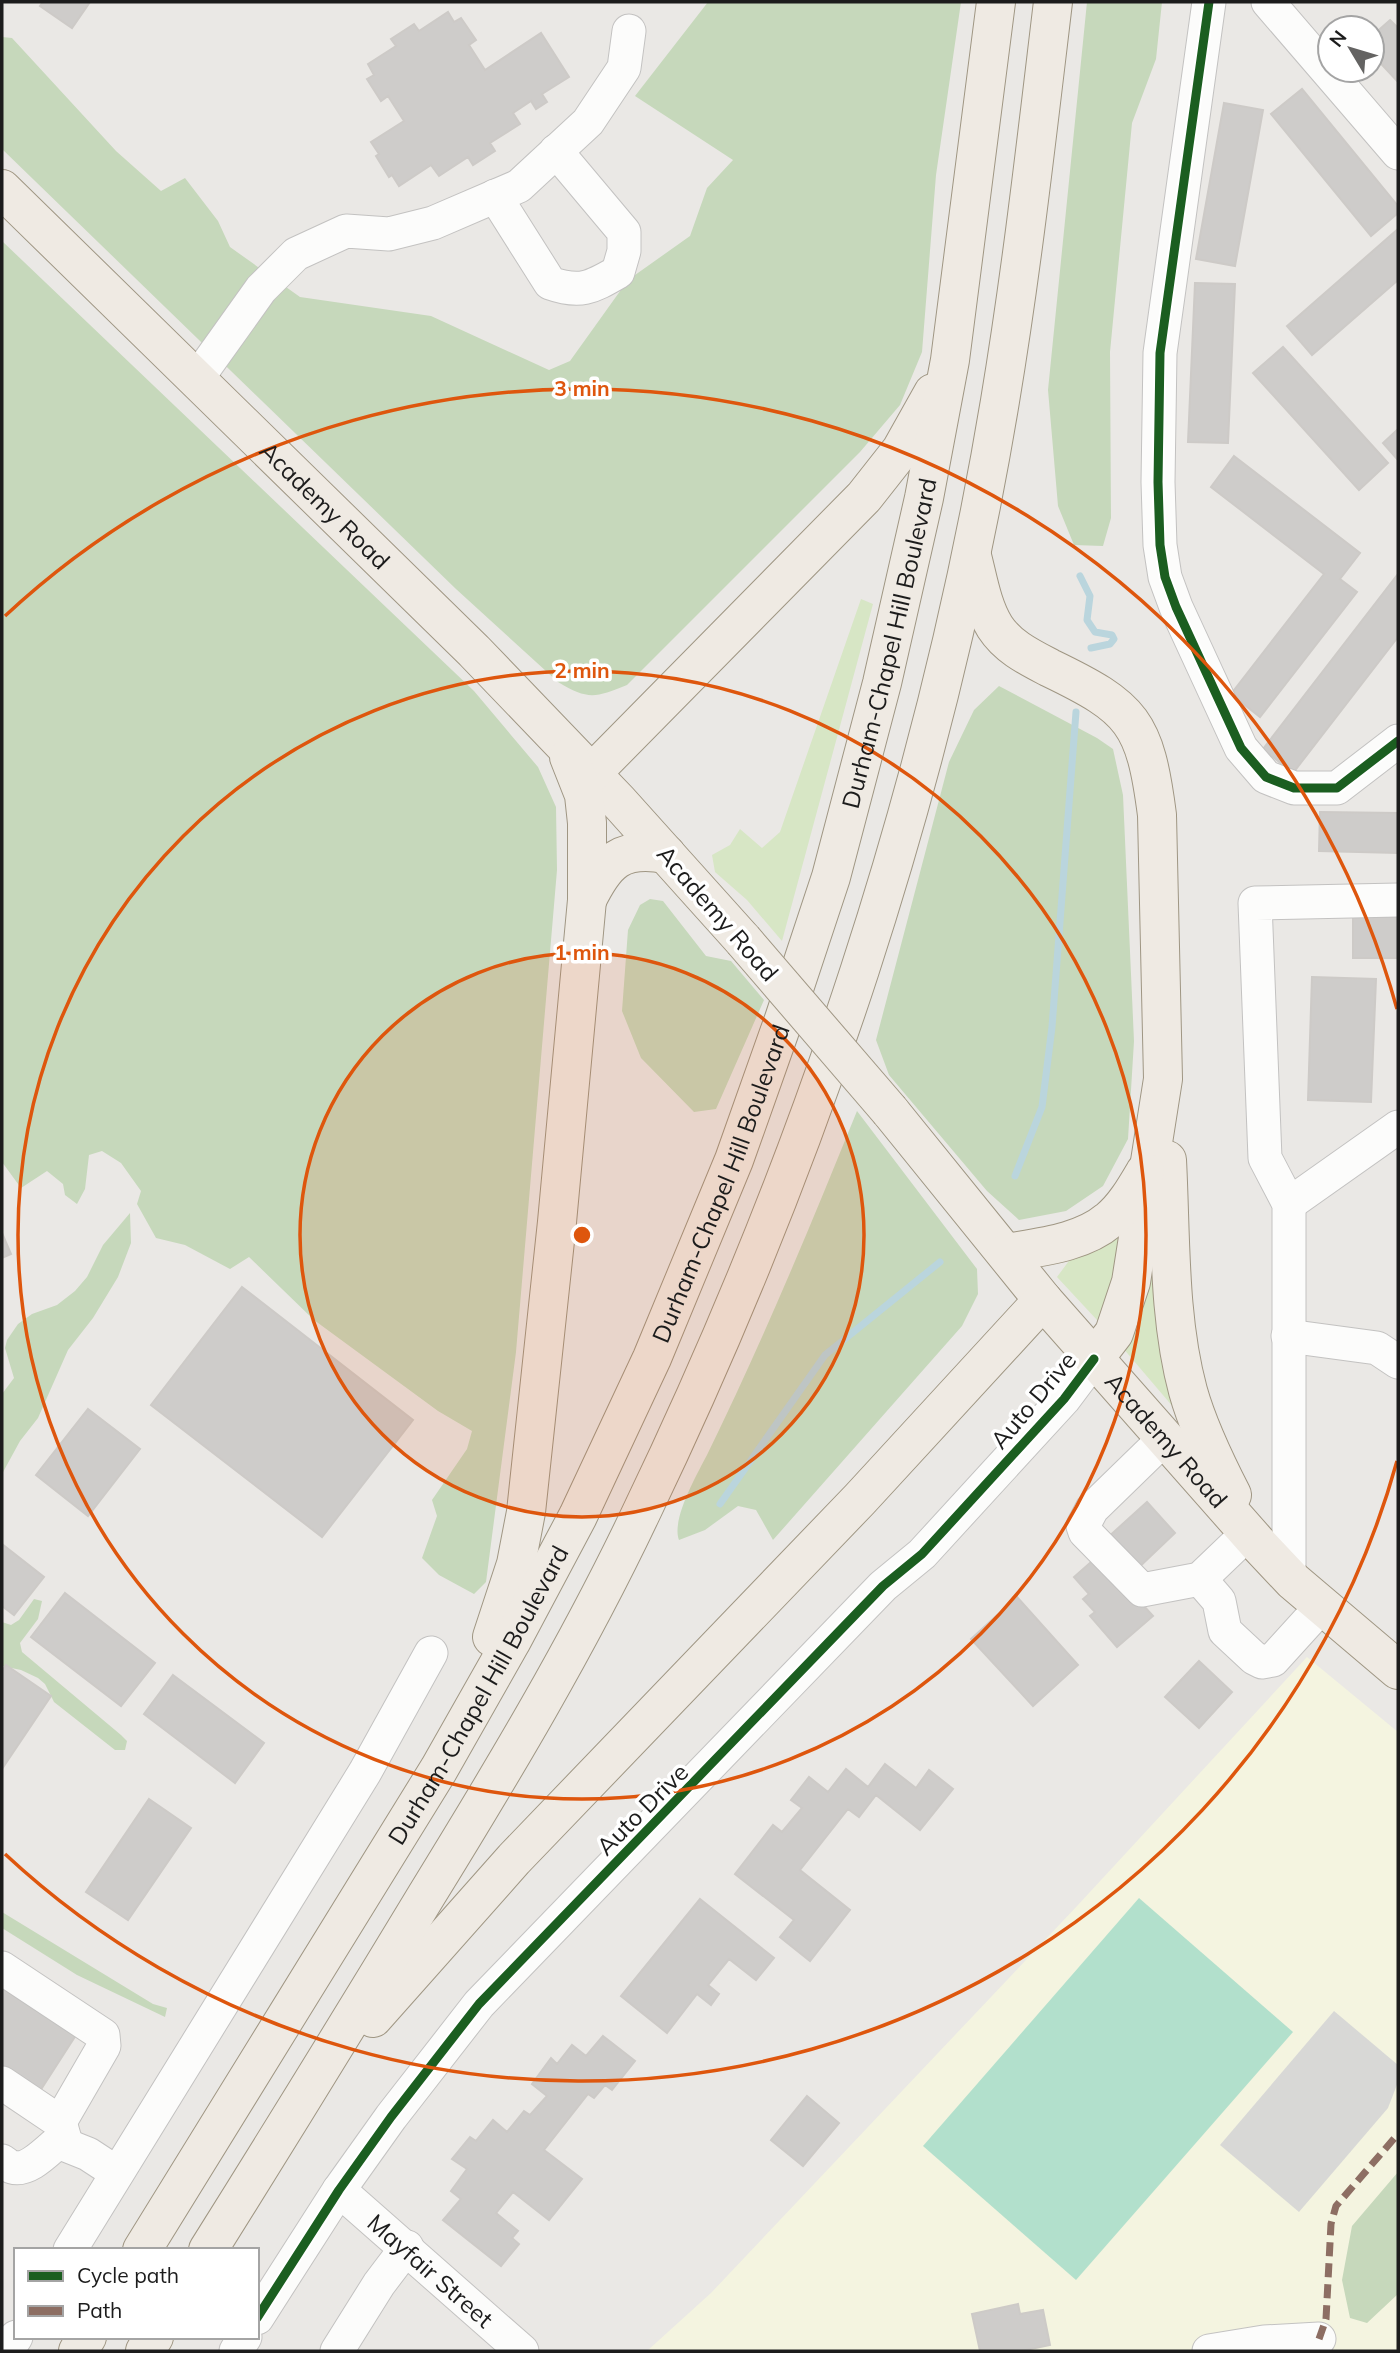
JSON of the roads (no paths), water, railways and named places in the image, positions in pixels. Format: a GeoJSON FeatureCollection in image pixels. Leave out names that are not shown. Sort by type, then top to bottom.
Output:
{"type":"FeatureCollection","features":[{"type":"Feature","properties":{"kind":"main road","name":"Durham-Chapel Hill Boulevard"},"geometry":{"type":"LineString","coordinates":[[143,2248],[439,1769],[511,1642],[578,1516],[652,1358],[734,1160],[831,877],[882,683],[924,498],[950,360],[996,2]]}},
{"type":"Feature","properties":{"kind":"main road"},"geometry":{"type":"LineString","coordinates":[[209,2248],[522,1740],[639,1519],[713,1356],[788,1172],[843,1023],[890,873],[931,725],[971,551],[999,403],[1053,2]]}},
{"type":"Feature","properties":{"kind":"main road","name":"Academy Road"},"geometry":{"type":"LineString","coordinates":[[2,188],[474,651],[592,774],[743,940],[890,1111],[1094,1359],[1254,1540],[1322,1606],[1398,1670]]}},
{"type":"Feature","properties":{"kind":"main road"},"geometry":{"type":"LineString","coordinates":[[592,774],[864,497],[901,450],[950,360]]}},
{"type":"Feature","properties":{"kind":"main road"},"geometry":{"type":"LineString","coordinates":[[971,551],[988,614],[1006,640],[1025,655],[1094,689],[1128,716],[1136,726],[1152,777],[1157,815],[1163,1079],[1174,1294],[1184,1372],[1204,1437],[1254,1540]]}},
{"type":"Feature","properties":{"kind":"main road"},"geometry":{"type":"LineString","coordinates":[[439,1769],[499,1619],[516,1564],[524,1522],[557,1222],[587,900],[587,823],[584,795],[564,745]]}},
{"type":"Feature","properties":{"kind":"main road"},"geometry":{"type":"LineString","coordinates":[[587,900],[605,869],[619,858],[644,850],[666,854]]}},
{"type":"Feature","properties":{"kind":"main road"},"geometry":{"type":"LineString","coordinates":[[1094,1359],[1114,1333],[1131,1282],[1163,1079]]}},
{"type":"Feature","properties":{"kind":"main road"},"geometry":{"type":"LineString","coordinates":[[1006,1252],[1073,1239],[1107,1222],[1119,1210],[1151,1163]]}},
{"type":"Feature","properties":{"kind":"main road"},"geometry":{"type":"LineString","coordinates":[[307,2093],[471,1906],[860,1499],[1044,1300]]}},
{"type":"Feature","properties":{"kind":"street"},"geometry":{"type":"LineString","coordinates":[[1209,2],[1160,353],[1158,482],[1160,545],[1165,577],[1176,607],[1241,748],[1266,777],[1294,788],[1337,789],[1398,741]]}},
{"type":"Feature","properties":{"kind":"street"},"geometry":{"type":"LineString","coordinates":[[1268,2],[1398,153]]}},
{"type":"Feature","properties":{"kind":"street"},"geometry":{"type":"LineString","coordinates":[[196,380],[261,289],[296,254],[346,231],[389,234],[433,223],[519,186],[588,122],[624,68],[629,31]]}},
{"type":"Feature","properties":{"kind":"street"},"geometry":{"type":"LineString","coordinates":[[495,196],[551,283],[566,289],[591,288],[618,272],[624,251],[624,232],[556,150]]}},
{"type":"Feature","properties":{"kind":"street"},"geometry":{"type":"LineString","coordinates":[[1289,1576],[1289,1204],[1265,1158],[1255,903],[1398,900]]}},
{"type":"Feature","properties":{"kind":"street"},"geometry":{"type":"LineString","coordinates":[[1289,1204],[1398,1127]]}},
{"type":"Feature","properties":{"kind":"street"},"geometry":{"type":"LineString","coordinates":[[1289,1336],[1377,1348],[1398,1362]]}},
{"type":"Feature","properties":{"kind":"street","name":"Auto Drive"},"geometry":{"type":"LineString","coordinates":[[259,2315],[339,2190],[391,2117],[479,2004],[884,1586],[922,1554],[1064,1399],[1094,1359]]}},
{"type":"Feature","properties":{"kind":"street"},"geometry":{"type":"LineString","coordinates":[[1165,1438],[1092,1509],[1083,1526],[1086,1532],[1142,1590],[1200,1579],[1254,1540]]}},
{"type":"Feature","properties":{"kind":"street"},"geometry":{"type":"LineString","coordinates":[[1200,1579],[1219,1601],[1225,1632],[1262,1662],[1273,1660],[1322,1606]]}},
{"type":"Feature","properties":{"kind":"street"},"geometry":{"type":"LineString","coordinates":[[71,2248],[365,1772],[431,1653]]}},
{"type":"Feature","properties":{"kind":"street"},"geometry":{"type":"LineString","coordinates":[[2,1968],[103,2035],[104,2046],[58,2142],[40,2158],[22,2167],[5,2171]]}},
{"type":"Feature","properties":{"kind":"street"},"geometry":{"type":"LineString","coordinates":[[2,2083],[88,2154],[117,2174]]}},
{"type":"Feature","properties":{"kind":"street","name":"Mayfair Street"},"geometry":{"type":"LineString","coordinates":[[339,2190],[407,2247],[522,2351]]}},
{"type":"Feature","properties":{"kind":"street"},"geometry":{"type":"LineString","coordinates":[[337,2351],[379,2284],[407,2247]]}},
{"type":"Feature","properties":{"kind":"street"},"geometry":{"type":"LineString","coordinates":[[1209,2351],[1264,2342],[1319,2339]]}},
{"type":"Feature","properties":{"kind":"waterway"},"geometry":{"type":"LineString","coordinates":[[1080,576],[1090,596],[1087,620],[1095,632],[1112,635],[1114,639],[1110,644],[1091,648]]}},
{"type":"Feature","properties":{"kind":"waterway"},"geometry":{"type":"LineString","coordinates":[[1015,1176],[1042,1107],[1052,1027],[1076,712]]}},
{"type":"Feature","properties":{"kind":"waterway"},"geometry":{"type":"LineString","coordinates":[[720,1504],[825,1355],[940,1262]]}}]}
